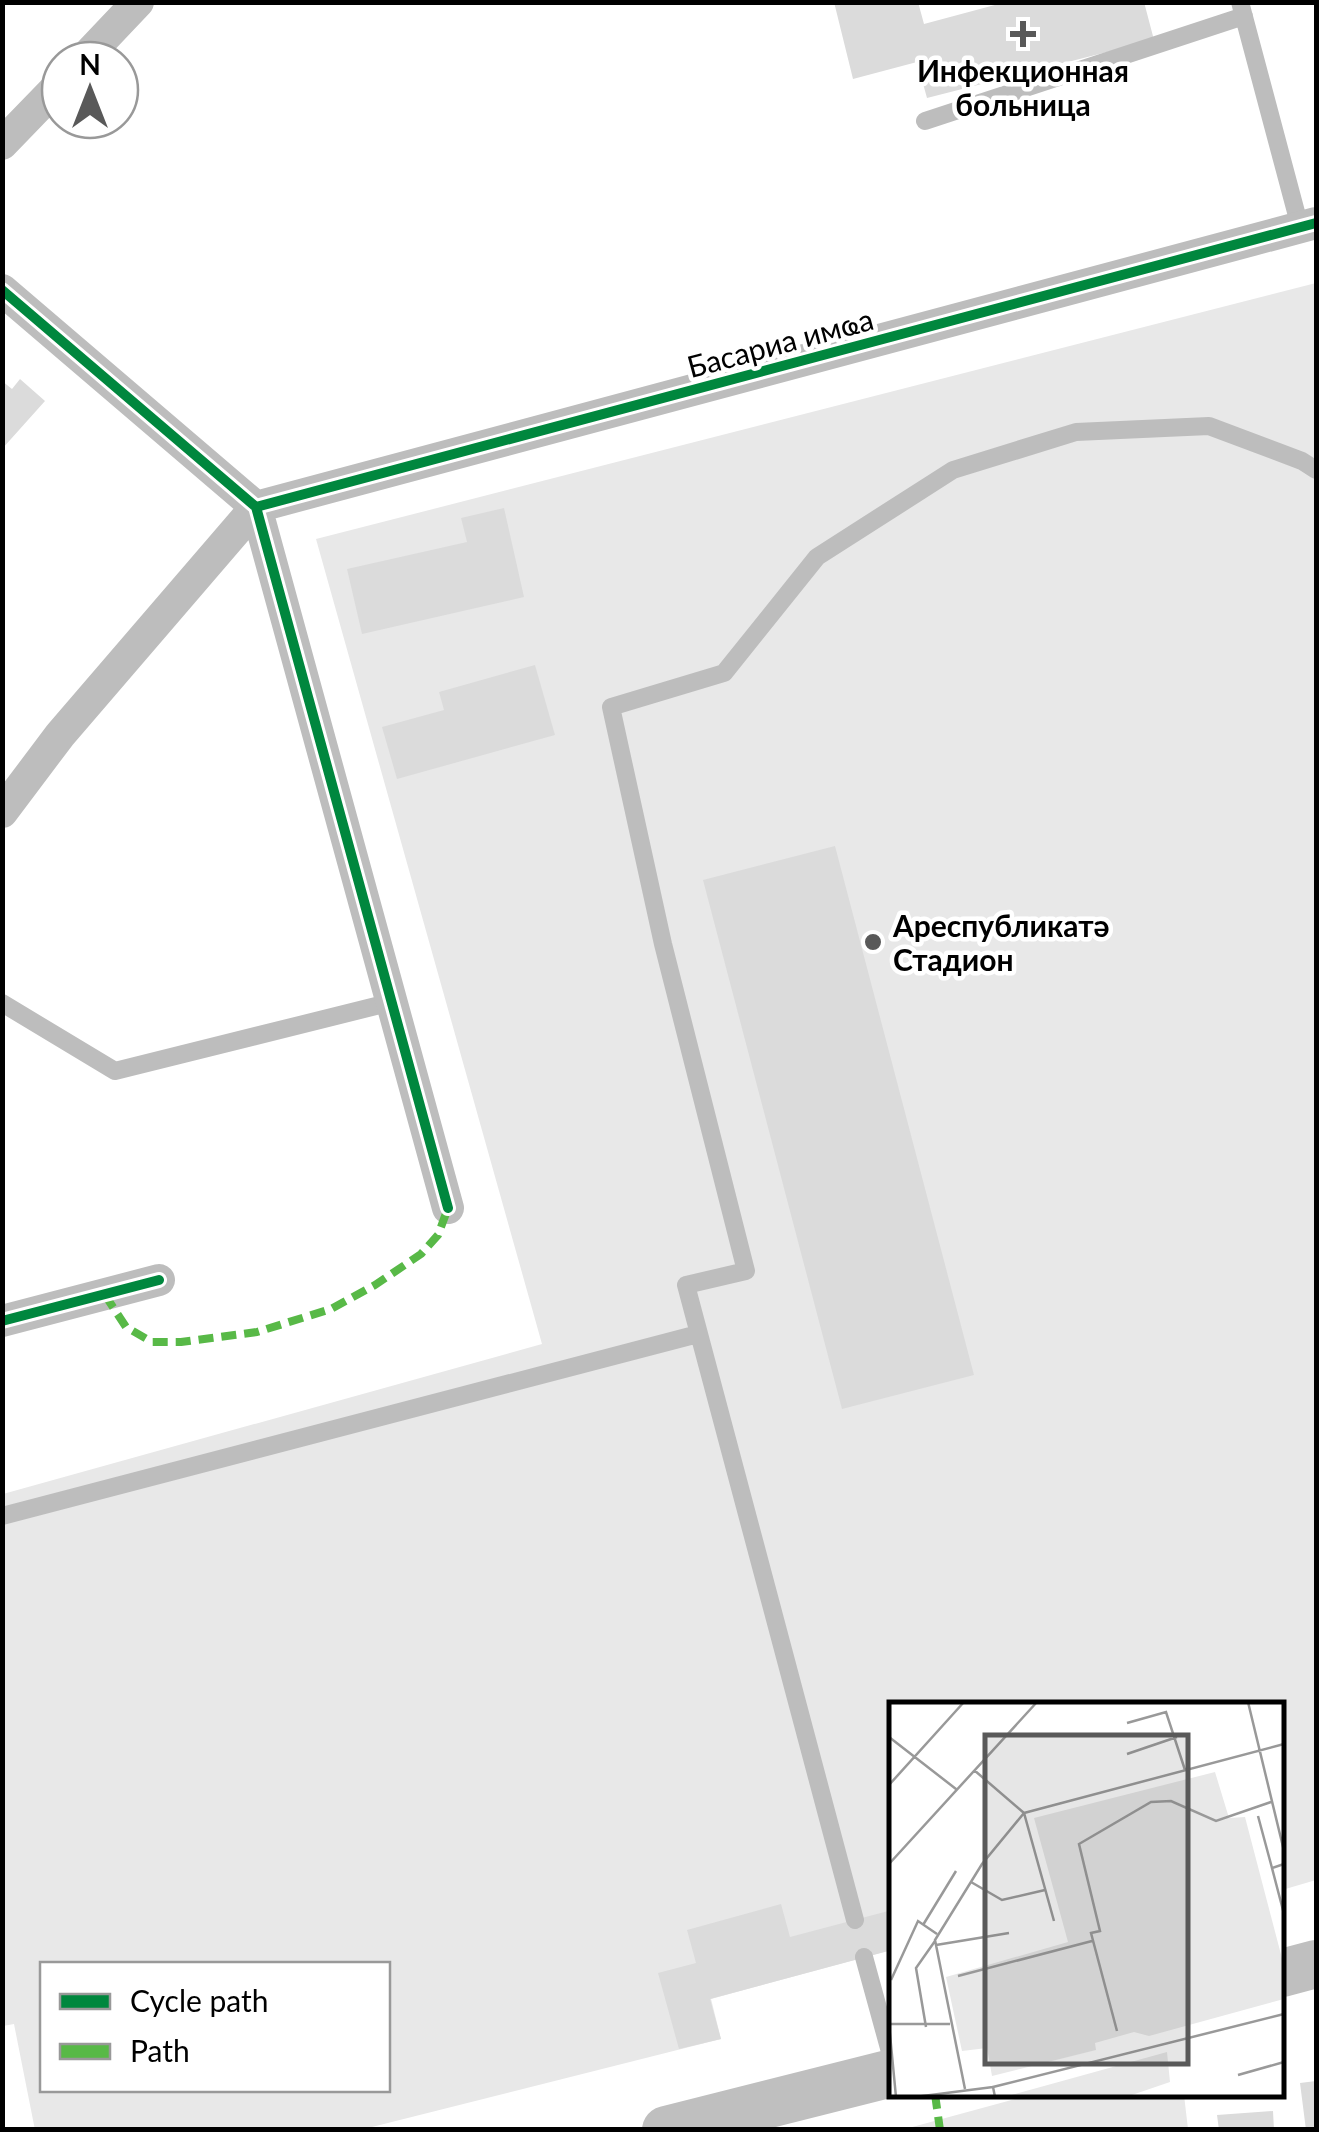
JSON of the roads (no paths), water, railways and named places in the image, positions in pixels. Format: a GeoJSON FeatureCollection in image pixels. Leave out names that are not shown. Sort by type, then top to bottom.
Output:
{"type":"FeatureCollection","features":[{"type":"Feature","properties":{"kind":"main road"},"geometry":{"type":"LineString","coordinates":[[1284,1972],[1316,1964]]}},
{"type":"Feature","properties":{"kind":"main road"},"geometry":{"type":"LineString","coordinates":[[666,2130],[889,2074]]}},
{"type":"Feature","properties":{"kind":"street"},"geometry":{"type":"LineString","coordinates":[[102,40],[138,2]]}},
{"type":"Feature","properties":{"kind":"street"},"geometry":{"type":"LineString","coordinates":[[2,144],[40,105]]}},
{"type":"Feature","properties":{"kind":"street","name":"Басариа имҩа"},"geometry":{"type":"LineString","coordinates":[[256,507],[1308,225]]}},
{"type":"Feature","properties":{"kind":"street"},"geometry":{"type":"LineString","coordinates":[[2,290],[256,507],[448,1208]]}},
{"type":"Feature","properties":{"kind":"street"},"geometry":{"type":"LineString","coordinates":[[2,812],[60,735],[256,507]]}},
{"type":"Feature","properties":{"kind":"street"},"geometry":{"type":"LineString","coordinates":[[2,1321],[160,1280]]}},
{"type":"Feature","properties":{"kind":"lane"},"geometry":{"type":"LineString","coordinates":[[925,122],[1242,9],[1308,225]]}},
{"type":"Feature","properties":{"kind":"lane"},"geometry":{"type":"LineString","coordinates":[[855,1920],[686,1286],[746,1271],[662,944],[611,708],[724,673],[816,558],[953,470],[1076,432],[1209,426],[1316,470]]}},
{"type":"Feature","properties":{"kind":"lane"},"geometry":{"type":"LineString","coordinates":[[2,1003],[115,1071],[392,1002]]}},
{"type":"Feature","properties":{"kind":"lane"},"geometry":{"type":"LineString","coordinates":[[2,1516],[698,1334]]}},
{"type":"Feature","properties":{"kind":"lane"},"geometry":{"type":"LineString","coordinates":[[864,1957],[889,2048]]}},
{"type":"Feature","properties":{"kind":"place","name":"Инфекционная больница"},"geometry":{"type":"Point","coordinates":[1023,34]}},
{"type":"Feature","properties":{"kind":"place","name":"Ареспубликатә Стадион"},"geometry":{"type":"Point","coordinates":[873,942]}}]}
